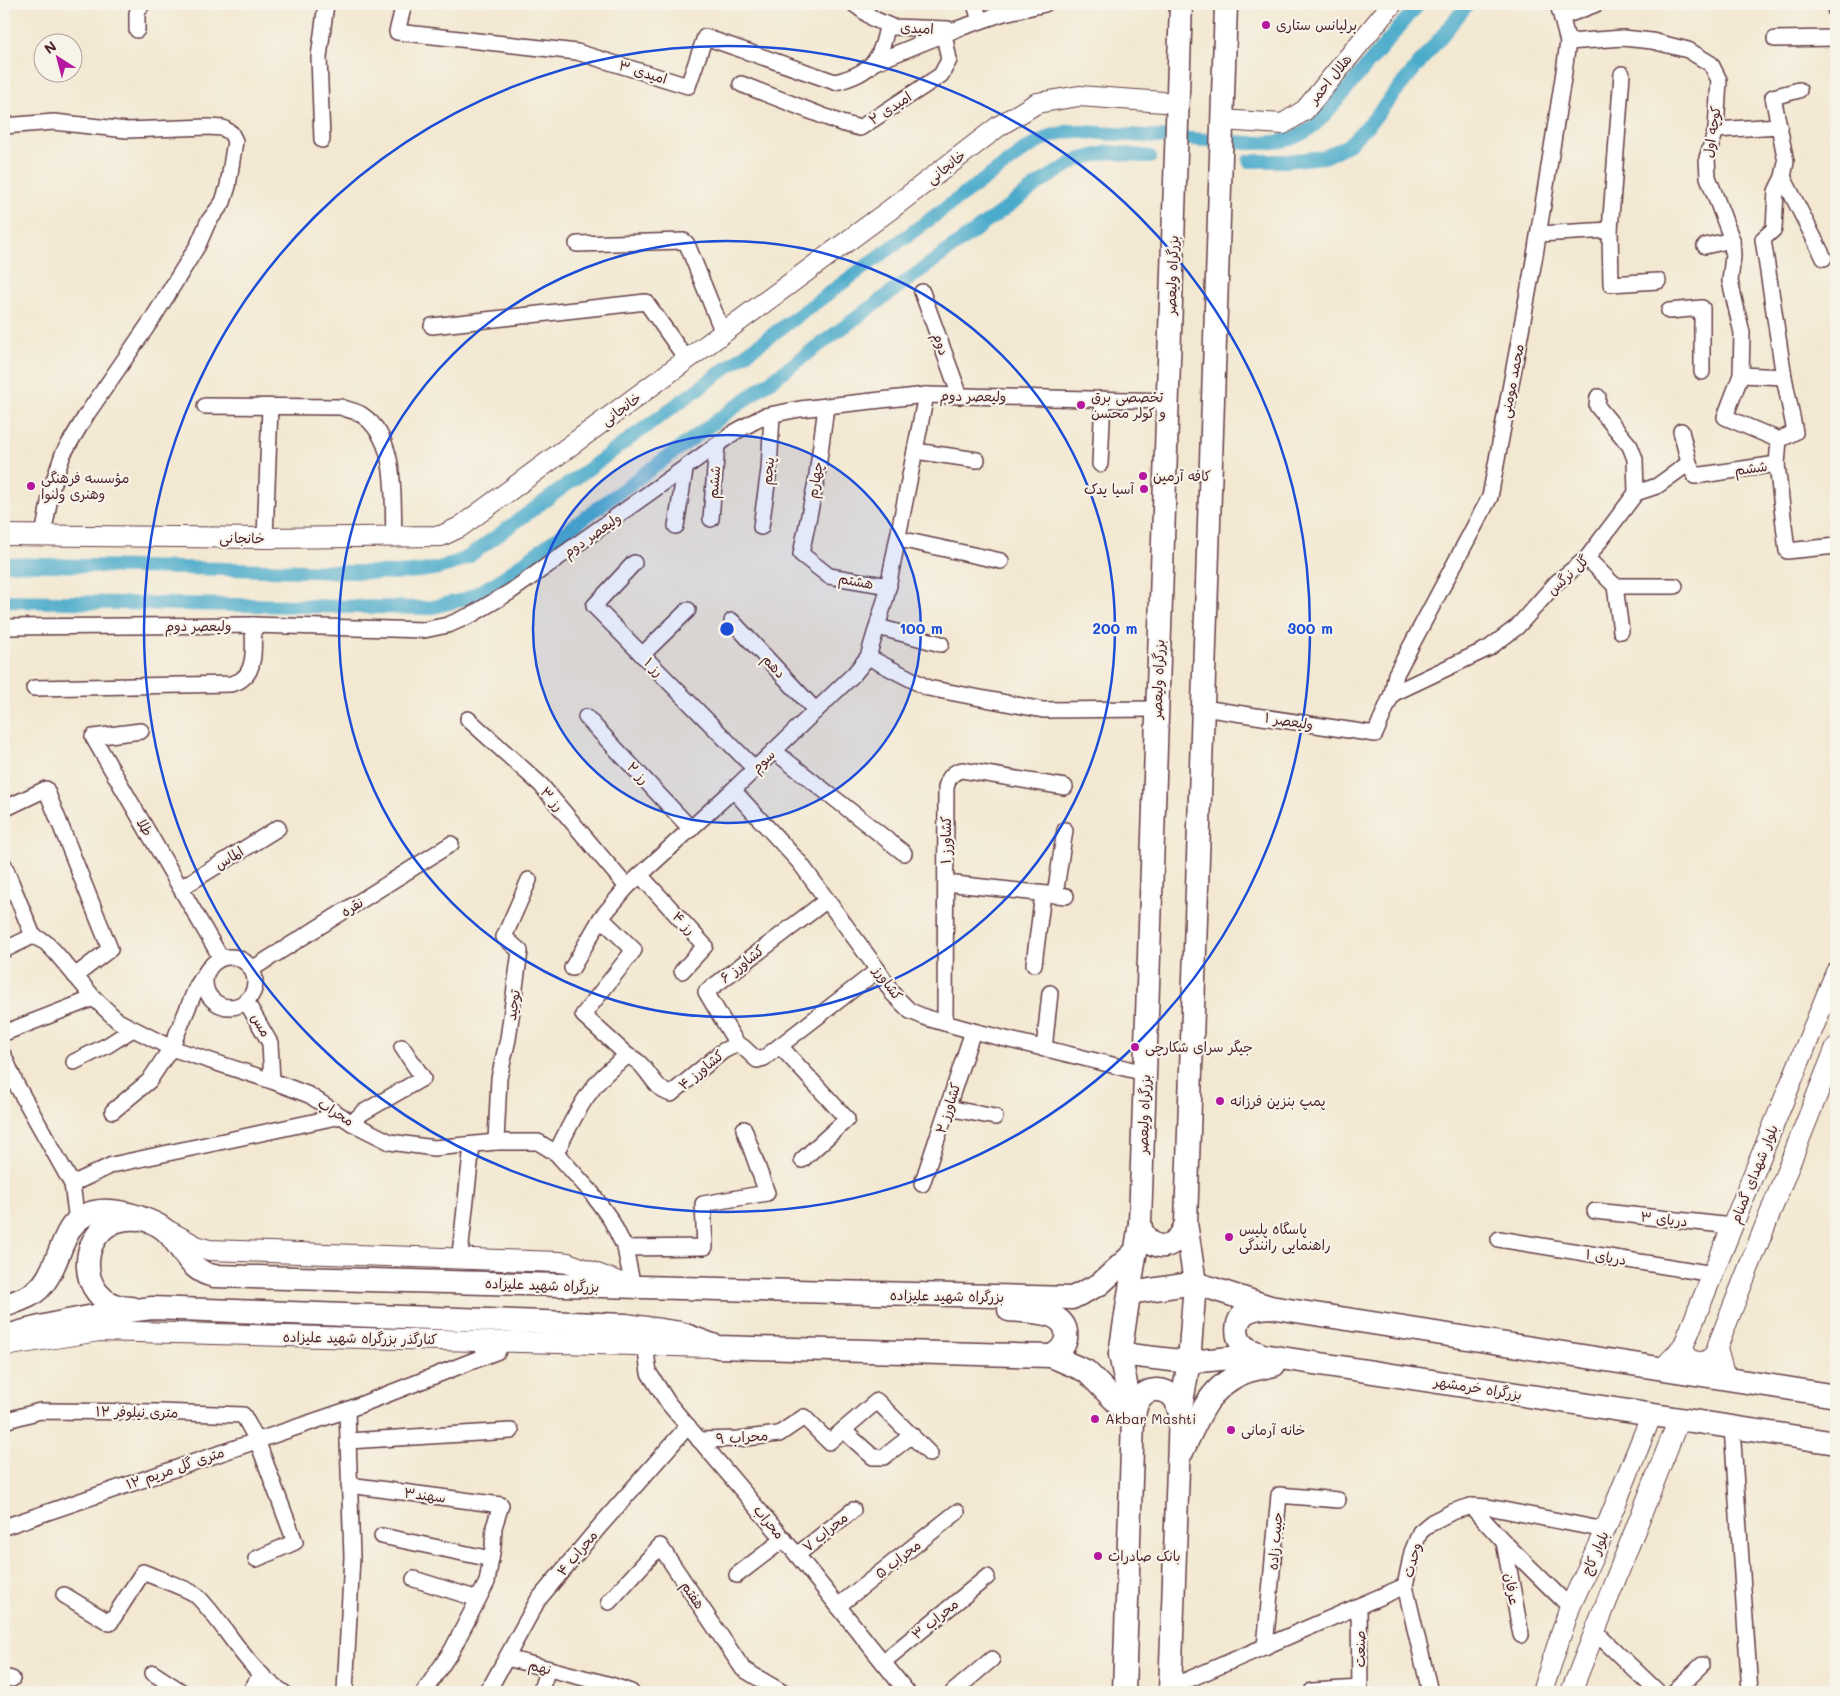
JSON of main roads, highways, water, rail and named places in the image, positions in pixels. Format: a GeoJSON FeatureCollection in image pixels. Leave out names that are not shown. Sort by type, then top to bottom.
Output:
{"type":"FeatureCollection","features":[{"type":"Feature","properties":{"kind":"highway","name":"بزرگراه ولیعصر"},"geometry":{"type":"LineString","coordinates":[[1120,1354],[1140,1223],[1181,4]]}},
{"type":"Feature","properties":{"kind":"highway"},"geometry":{"type":"LineString","coordinates":[[1171,1690],[1180,1413],[1189,1362],[1195,1283],[1186,1223],[1226,4]]}},
{"type":"Feature","properties":{"kind":"highway","name":"بزرگراه شهید علیزاده"},"geometry":{"type":"LineString","coordinates":[[4,1306],[28,1297],[39,1288],[46,1279],[69,1232],[77,1221],[87,1214],[105,1210],[120,1211],[151,1222],[171,1236],[193,1266],[212,1276],[1072,1298],[1100,1284],[1136,1252]]}},
{"type":"Feature","properties":{"kind":"highway"},"geometry":{"type":"LineString","coordinates":[[151,1222],[122,1220],[112,1223],[95,1238],[88,1258],[90,1280],[96,1290],[110,1302],[123,1307],[626,1324],[673,1331],[718,1347],[1051,1356],[1086,1371],[1133,1419]]}},
{"type":"Feature","properties":{"kind":"highway"},"geometry":{"type":"LineString","coordinates":[[1140,1223],[1141,1231],[1145,1238],[1150,1243],[1161,1246],[1175,1241],[1180,1236],[1186,1223]]}},
{"type":"Feature","properties":{"kind":"highway"},"geometry":{"type":"LineString","coordinates":[[1130,1294],[1195,1283],[1270,1307],[1836,1396]]}},
{"type":"Feature","properties":{"kind":"highway"},"geometry":{"type":"LineString","coordinates":[[947,1296],[970,1306],[1046,1314],[1057,1318],[1064,1326],[1066,1337],[1062,1348],[1051,1356]]}},
{"type":"Feature","properties":{"kind":"highway"},"geometry":{"type":"LineString","coordinates":[[1262,1355],[1243,1345],[1239,1339],[1237,1328],[1241,1317],[1247,1312],[1270,1307]]}},
{"type":"Feature","properties":{"kind":"highway"},"geometry":{"type":"LineString","coordinates":[[4,1337],[85,1317],[152,1308]]}},
{"type":"Feature","properties":{"kind":"highway"},"geometry":{"type":"LineString","coordinates":[[1120,1354],[1133,1419]]}},
{"type":"Feature","properties":{"kind":"highway","name":"بزرگراه خرمشهر"},"geometry":{"type":"LineString","coordinates":[[1120,1354],[1189,1362],[1262,1355],[1836,1443]]}},
{"type":"Feature","properties":{"kind":"highway"},"geometry":{"type":"LineString","coordinates":[[1178,1460],[1205,1405],[1221,1386],[1242,1373],[1297,1360]]}},
{"type":"Feature","properties":{"kind":"highway"},"geometry":{"type":"LineString","coordinates":[[1124,1692],[1133,1419],[1136,1405],[1140,1398],[1149,1391],[1156,1390],[1167,1392],[1173,1397],[1180,1413]]}},
{"type":"Feature","properties":{"kind":"main road","name":"هلال احمر"},"geometry":{"type":"LineString","coordinates":[[1222,120],[1283,124],[1306,110],[1392,4]]}},
{"type":"Feature","properties":{"kind":"main road","name":"خانجانی"},"geometry":{"type":"LineString","coordinates":[[4,535],[266,538],[441,536],[460,528],[999,126],[1037,103],[1079,96],[1178,103]]}},
{"type":"Feature","properties":{"kind":"main road","name":"بلوار شهدای گمنام"},"geometry":{"type":"LineString","coordinates":[[1662,1369],[1683,1347],[1836,972]]}},
{"type":"Feature","properties":{"kind":"main road"},"geometry":{"type":"LineString","coordinates":[[1683,1347],[1689,1359],[1699,1362],[1706,1362],[1712,1358],[1717,1349],[1836,1047]]}},
{"type":"Feature","properties":{"kind":"main road","name":"کنارگذر بزرگراه شهید علیزاده"},"geometry":{"type":"LineString","coordinates":[[4,1346],[99,1331],[718,1347]]}},
{"type":"Feature","properties":{"kind":"main road"},"geometry":{"type":"LineString","coordinates":[[1717,1349],[1725,1378]]}},
{"type":"Feature","properties":{"kind":"main road","name":"بلوار کاج"},"geometry":{"type":"LineString","coordinates":[[1542,1692],[1570,1607],[1605,1530],[1652,1414]]}},
{"type":"Feature","properties":{"kind":"main road","name":"بلوار کاج"},"geometry":{"type":"LineString","coordinates":[[1571,1692],[1679,1419]]}},
{"type":"Feature","properties":{"kind":"main road"},"geometry":{"type":"LineString","coordinates":[[1638,1448],[1642,1445],[1652,1444],[1660,1450],[1662,1459]]}},
{"type":"Feature","properties":{"kind":"waterway"},"geometry":{"type":"LineString","coordinates":[[4,564],[397,573],[450,565],[468,557],[1026,149],[1050,136],[1070,131],[1251,143],[1282,141],[1300,135],[1324,116],[1419,4]]}},
{"type":"Feature","properties":{"kind":"waterway"},"geometry":{"type":"LineString","coordinates":[[1249,161],[1286,161],[1324,157],[1348,145],[1371,122],[1468,4]]}},
{"type":"Feature","properties":{"kind":"waterway"},"geometry":{"type":"LineString","coordinates":[[4,601],[429,608],[466,599],[497,582],[1044,180],[1077,160],[1109,152],[1150,157]]}},
{"type":"Feature","properties":{"kind":"place","name":"برلیانس ستاری"},"geometry":{"type":"Point","coordinates":[1266,25]}},
{"type":"Feature","properties":{"kind":"place","name":"تخصصی برق و کولر محسن"},"geometry":{"type":"Point","coordinates":[1081,405]}},
{"type":"Feature","properties":{"kind":"place","name":"کافه آرمین"},"geometry":{"type":"Point","coordinates":[1143,476]}},
{"type":"Feature","properties":{"kind":"place","name":"مؤسسه فرهنگی وهنری ولنوا"},"geometry":{"type":"Point","coordinates":[31,486]}},
{"type":"Feature","properties":{"kind":"place","name":"آسیا یدک"},"geometry":{"type":"Point","coordinates":[1144,489]}},
{"type":"Feature","properties":{"kind":"place","name":"جیگر سرای شکارچی"},"geometry":{"type":"Point","coordinates":[1135,1047]}},
{"type":"Feature","properties":{"kind":"place","name":"پمپ بنزین فرزانه"},"geometry":{"type":"Point","coordinates":[1220,1101]}},
{"type":"Feature","properties":{"kind":"place","name":"پاسگاه پلیس راهنمایی رانندگی"},"geometry":{"type":"Point","coordinates":[1229,1237]}},
{"type":"Feature","properties":{"kind":"place","name":"Akbar Mashti"},"geometry":{"type":"Point","coordinates":[1095,1419]}},
{"type":"Feature","properties":{"kind":"place","name":"خانه آرمانی"},"geometry":{"type":"Point","coordinates":[1231,1430]}},
{"type":"Feature","properties":{"kind":"place","name":"بانک صادرات"},"geometry":{"type":"Point","coordinates":[1098,1556]}}]}
